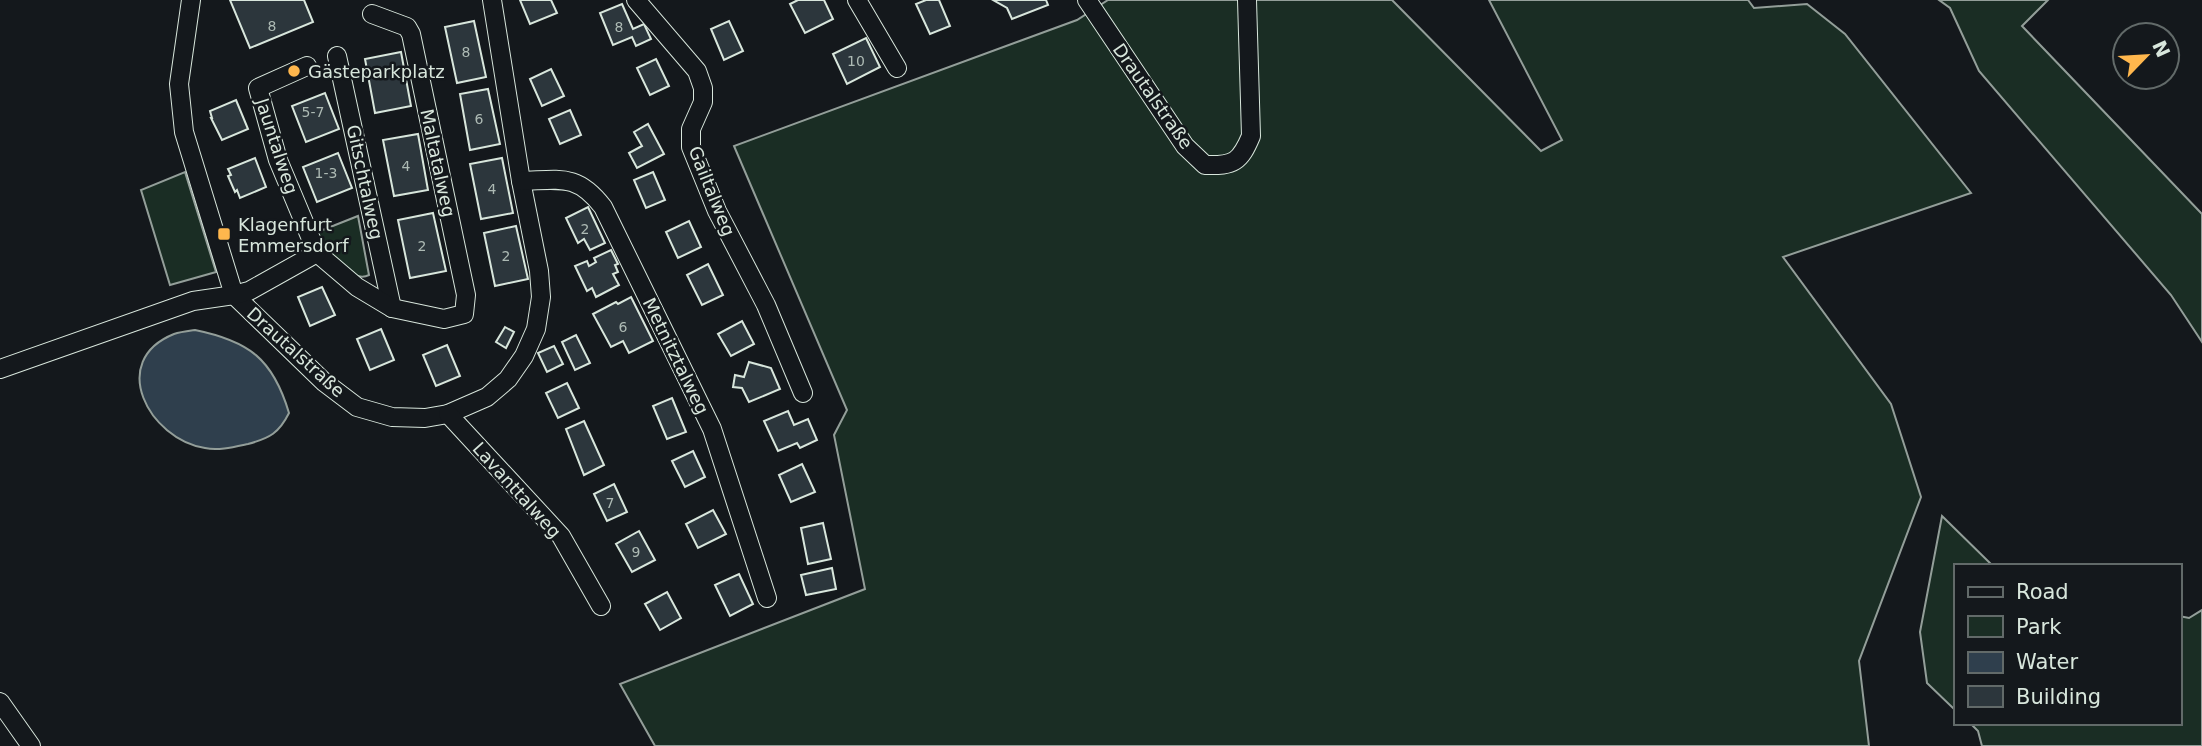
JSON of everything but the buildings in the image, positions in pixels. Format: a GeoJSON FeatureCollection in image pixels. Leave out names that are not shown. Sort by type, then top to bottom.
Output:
{"type":"FeatureCollection","features":[{"type":"Feature","properties":{"kind":"street"},"geometry":{"type":"LineString","coordinates":[[191,0],[180,84],[184,132],[234,295],[249,291],[317,253],[357,287],[392,308]]}},
{"type":"Feature","properties":{"kind":"street","name":"Gailtalweg"},"geometry":{"type":"LineString","coordinates":[[636,0],[700,79],[703,102],[691,129],[691,147],[716,211],[766,305],[803,393]]}},
{"type":"Feature","properties":{"kind":"street"},"geometry":{"type":"LineString","coordinates":[[857,0],[897,68]]}},
{"type":"Feature","properties":{"kind":"street","name":"Drautalstraße"},"geometry":{"type":"LineString","coordinates":[[1087,0],[1185,146],[1205,166],[1225,166],[1242,156],[1251,136],[1247,0]]}},
{"type":"Feature","properties":{"kind":"street","name":"Drautalstraße"},"geometry":{"type":"LineString","coordinates":[[0,369],[193,301],[234,295],[324,382],[357,407],[392,416],[425,418],[448,415],[487,397],[508,379],[524,356],[536,329],[541,298],[539,271],[490,4]]}},
{"type":"Feature","properties":{"kind":"street","name":"Maltatalweg"},"geometry":{"type":"LineString","coordinates":[[372,14],[407,27],[411,34],[466,295],[464,314],[444,319],[392,308]]}},
{"type":"Feature","properties":{"kind":"street","name":"Gitschtalweg"},"geometry":{"type":"LineString","coordinates":[[337,56],[392,308]]}},
{"type":"Feature","properties":{"kind":"street","name":"Jauntalweg"},"geometry":{"type":"LineString","coordinates":[[307,66],[258,88],[278,160],[317,253]]}},
{"type":"Feature","properties":{"kind":"street","name":"Metnitztalweg"},"geometry":{"type":"LineString","coordinates":[[521,181],[560,180],[578,183],[592,193],[603,207],[712,429],[767,598]]}},
{"type":"Feature","properties":{"kind":"street","name":"Lavanttalweg"},"geometry":{"type":"LineString","coordinates":[[448,415],[561,536],[601,606]]}},
{"type":"Feature","properties":{"kind":"street"},"geometry":{"type":"LineString","coordinates":[[0,702],[30,746]]}},
{"type":"Feature","properties":{"kind":"green space"},"geometry":{"type":"Polygon","coordinates":[[[1108,0],[1392,0],[1541,151],[1562,140],[1489,0],[1748,0],[1754,8],[1807,4],[1845,34],[1971,193],[1783,257],[1891,404],[1921,497],[1859,661],[1869,746],[655,746],[620,684],[865,589],[834,435],[847,410],[734,146],[1077,20],[1108,0]]]}},
{"type":"Feature","properties":{"kind":"green space"},"geometry":{"type":"Polygon","coordinates":[[[1939,0],[2048,0],[2022,26],[2202,214],[2202,342],[2171,295],[1979,71],[1950,8],[1939,0]]]}},
{"type":"Feature","properties":{"kind":"green space"},"geometry":{"type":"Polygon","coordinates":[[[185,172],[216,272],[170,285],[141,190],[185,172]]]}},
{"type":"Feature","properties":{"kind":"green space"},"geometry":{"type":"Polygon","coordinates":[[[358,216],[369,275],[362,277],[354,275],[338,263],[315,233],[358,216]]]}},
{"type":"Feature","properties":{"kind":"green space"},"geometry":{"type":"Polygon","coordinates":[[[1942,516],[1991,564],[1954,564],[1954,709],[1927,683],[1920,632],[1942,516]]]}},
{"type":"Feature","properties":{"kind":"green space"},"geometry":{"type":"Polygon","coordinates":[[[2202,610],[2202,746],[1982,746],[1978,731],[1972,725],[2181,725],[2181,616],[2189,618],[2202,610]]]}},
{"type":"Feature","properties":{"kind":"water"},"geometry":{"type":"Polygon","coordinates":[[[195,330],[244,347],[266,366],[283,394],[289,413],[273,434],[248,444],[210,449],[185,442],[167,430],[153,415],[143,398],[140,380],[143,362],[154,346],[174,334],[195,330]]]}},
{"type":"Feature","properties":{"kind":"place","name":"Gästeparkplatz"},"geometry":{"type":"Point","coordinates":[294,71]}},
{"type":"Feature","properties":{"kind":"place","name":"Klagenfurt Emmersdorf"},"geometry":{"type":"Point","coordinates":[224,234]}}]}
